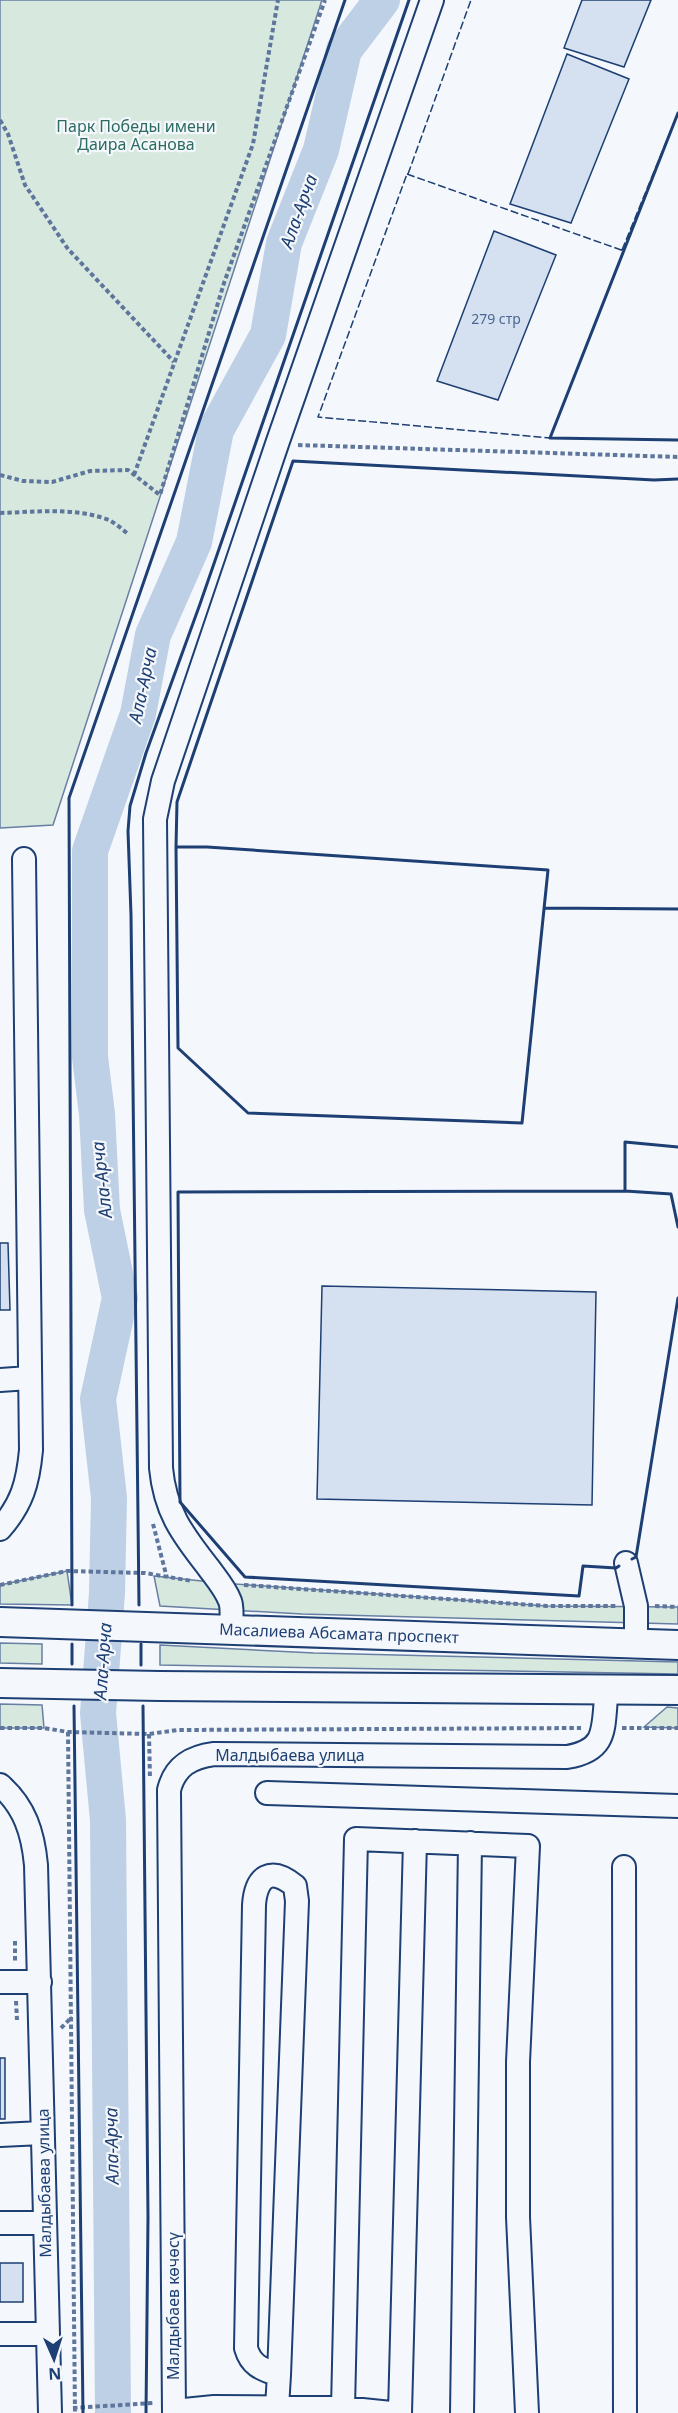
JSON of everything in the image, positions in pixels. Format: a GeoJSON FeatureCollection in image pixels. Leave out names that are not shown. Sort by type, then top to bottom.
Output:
{"type":"FeatureCollection","features":[{"type":"Feature","properties":{"kind":"main road","name":"Масалиева Абсамата проспект"},"geometry":{"type":"LineString","coordinates":[[0,1622],[678,1645]]}},
{"type":"Feature","properties":{"kind":"main road"},"geometry":{"type":"LineString","coordinates":[[0,1683],[678,1690]]}},
{"type":"Feature","properties":{"kind":"street"},"geometry":{"type":"LineString","coordinates":[[231,1629],[231,1603],[221,1583],[179,1526],[163,1493],[155,819],[163,781],[277,444],[432,0]]}},
{"type":"Feature","properties":{"kind":"street"},"geometry":{"type":"LineString","coordinates":[[0,1529],[22,1498],[27,1482],[31,1450],[24,859]]}},
{"type":"Feature","properties":{"kind":"street"},"geometry":{"type":"LineString","coordinates":[[0,1380],[29,1378]]}},
{"type":"Feature","properties":{"kind":"street"},"geometry":{"type":"LineString","coordinates":[[626,1563],[636,1606],[636,1644]]}},
{"type":"Feature","properties":{"kind":"street","name":"Малдыбаева улица"},"geometry":{"type":"LineString","coordinates":[[173,2199],[169,1790],[172,1778],[179,1768],[189,1761],[214,1754],[567,1757],[581,1755],[592,1750],[600,1742],[607,1689]]}},
{"type":"Feature","properties":{"kind":"street","name":"Малдыбаева улица"},"geometry":{"type":"LineString","coordinates":[[0,1785],[20,1807],[32,1834],[36,1865],[50,2413]]}},
{"type":"Feature","properties":{"kind":"street"},"geometry":{"type":"LineString","coordinates":[[267,1793],[678,1806]]}},
{"type":"Feature","properties":{"kind":"street"},"geometry":{"type":"LineString","coordinates":[[343,2408],[356,1839],[528,1845],[518,2062],[518,2217],[527,2413]]}},
{"type":"Feature","properties":{"kind":"street"},"geometry":{"type":"LineString","coordinates":[[400,2413],[415,1841]]}},
{"type":"Feature","properties":{"kind":"street"},"geometry":{"type":"LineString","coordinates":[[462,2413],[470,1843]]}},
{"type":"Feature","properties":{"kind":"street"},"geometry":{"type":"LineString","coordinates":[[624,1867],[625,2413]]}},
{"type":"Feature","properties":{"kind":"street"},"geometry":{"type":"LineString","coordinates":[[277,2407],[279,2374],[297,1901],[295,1886],[285,1878],[273,1875],[262,1880],[255,1888],[254,1905],[246,2348],[249,2358],[259,2368],[279,2374]]}},
{"type":"Feature","properties":{"kind":"street"},"geometry":{"type":"LineString","coordinates":[[0,1982],[40,1982]]}},
{"type":"Feature","properties":{"kind":"street"},"geometry":{"type":"LineString","coordinates":[[0,2134],[42,2133]]}},
{"type":"Feature","properties":{"kind":"street","name":"Малдыбаев көчөсү"},"geometry":{"type":"LineString","coordinates":[[167,2409],[173,2199]]}},
{"type":"Feature","properties":{"kind":"street"},"geometry":{"type":"LineString","coordinates":[[0,2223],[44,2223]]}},
{"type":"Feature","properties":{"kind":"street"},"geometry":{"type":"LineString","coordinates":[[0,2334],[47,2334]]}},
{"type":"Feature","properties":{"kind":"street"},"geometry":{"type":"LineString","coordinates":[[167,2409],[343,2408],[391,2413]]}},
{"type":"Feature","properties":{"kind":"path"},"geometry":{"type":"LineString","coordinates":[[134,475],[253,144],[278,0]]}},
{"type":"Feature","properties":{"kind":"path"},"geometry":{"type":"LineString","coordinates":[[0,475],[22,481],[52,482],[90,471],[128,470],[160,495],[224,283],[325,0]]}},
{"type":"Feature","properties":{"kind":"path"},"geometry":{"type":"LineString","coordinates":[[0,120],[9,134],[25,184],[68,249],[175,362]]}},
{"type":"Feature","properties":{"kind":"path"},"geometry":{"type":"LineString","coordinates":[[277,444],[678,457]]}},
{"type":"Feature","properties":{"kind":"path"},"geometry":{"type":"LineString","coordinates":[[0,513],[46,511],[84,515],[109,520],[128,534]]}},
{"type":"Feature","properties":{"kind":"path"},"geometry":{"type":"LineString","coordinates":[[152,1522],[167,1578]]}},
{"type":"Feature","properties":{"kind":"path"},"geometry":{"type":"LineString","coordinates":[[0,1585],[67,1571],[146,1573],[167,1578],[221,1583],[547,1606],[678,1607]]}},
{"type":"Feature","properties":{"kind":"path"},"geometry":{"type":"LineString","coordinates":[[0,1728],[149,1734],[178,1730],[678,1728]]}},
{"type":"Feature","properties":{"kind":"path"},"geometry":{"type":"LineString","coordinates":[[68,1732],[75,2410],[167,2409]]}},
{"type":"Feature","properties":{"kind":"path"},"geometry":{"type":"LineString","coordinates":[[149,1734],[150,1753]]}},
{"type":"Feature","properties":{"kind":"path"},"geometry":{"type":"LineString","coordinates":[[56,2033],[72,2017]]}},
{"type":"Feature","properties":{"kind":"green space","name":"Парк Победы имени Даира Асанова"},"geometry":{"type":"Polygon","coordinates":[[[0,0],[322,0],[53,825],[0,828],[0,0]]]}},
{"type":"Feature","properties":{"kind":"green space"},"geometry":{"type":"Polygon","coordinates":[[[67,1571],[72,1605],[0,1604],[0,1585],[67,1571]]]}},
{"type":"Feature","properties":{"kind":"green space"},"geometry":{"type":"Polygon","coordinates":[[[154,1576],[221,1583],[547,1606],[678,1607],[678,1624],[302,1614],[160,1606],[154,1576]]]}},
{"type":"Feature","properties":{"kind":"green space"},"geometry":{"type":"Polygon","coordinates":[[[0,1643],[42,1644],[42,1664],[0,1663],[0,1643]]]}},
{"type":"Feature","properties":{"kind":"green space"},"geometry":{"type":"Polygon","coordinates":[[[160,1645],[314,1653],[678,1662],[678,1674],[160,1665],[160,1645]]]}},
{"type":"Feature","properties":{"kind":"green space"},"geometry":{"type":"Polygon","coordinates":[[[0,1704],[42,1705],[44,1728],[0,1728],[0,1704]]]}},
{"type":"Feature","properties":{"kind":"green space"},"geometry":{"type":"Polygon","coordinates":[[[667,1707],[678,1708],[678,1728],[644,1727],[667,1707]]]}},
{"type":"Feature","properties":{"kind":"building"},"geometry":{"type":"Polygon","coordinates":[[[582,0],[651,0],[624,67],[564,48],[582,0]]]}},
{"type":"Feature","properties":{"kind":"building"},"geometry":{"type":"Polygon","coordinates":[[[567,54],[629,79],[571,223],[510,204],[567,54]]]}},
{"type":"Feature","properties":{"kind":"building"},"geometry":{"type":"Polygon","coordinates":[[[494,231],[556,255],[498,400],[437,381],[494,231]]]}},
{"type":"Feature","properties":{"kind":"building"},"geometry":{"type":"Polygon","coordinates":[[[0,1243],[8,1243],[10,1310],[0,1310],[0,1243]]]}},
{"type":"Feature","properties":{"kind":"building"},"geometry":{"type":"Polygon","coordinates":[[[322,1286],[596,1292],[592,1505],[317,1499],[322,1286]]]}},
{"type":"Feature","properties":{"kind":"building"},"geometry":{"type":"Polygon","coordinates":[[[0,2058],[5,2058],[5,2119],[0,2119],[0,2058]]]}},
{"type":"Feature","properties":{"kind":"building"},"geometry":{"type":"Polygon","coordinates":[[[0,2263],[23,2263],[23,2302],[0,2302],[0,2263]]]}},
{"type":"Feature","properties":{"kind":"waterway","name":"Ала-Арча"},"geometry":{"type":"LineString","coordinates":[[113,2413],[108,1820],[98,1713],[107,1593],[109,1498],[98,1399],[120,1298],[102,1210],[97,1114],[90,1057],[90,851],[138,714],[153,635],[194,542],[216,430],[268,335],[284,243],[321,150],[344,50],[382,0]]}},
{"type":"Feature","properties":{"kind":"fence"},"geometry":{"type":"LineString","coordinates":[[408,174],[471,0]]}},
{"type":"Feature","properties":{"kind":"fence"},"geometry":{"type":"LineString","coordinates":[[622,250],[678,113]]}},
{"type":"Feature","properties":{"kind":"fence"},"geometry":{"type":"LineString","coordinates":[[407,174],[624,251],[550,438],[318,417],[407,174]]}},
{"type":"Feature","properties":{"kind":"wall"},"geometry":{"type":"LineString","coordinates":[[72,1605],[69,798],[345,0]]}},
{"type":"Feature","properties":{"kind":"wall"},"geometry":{"type":"LineString","coordinates":[[139,1605],[131,915],[128,831],[130,806],[146,753],[200,604],[409,0]]}},
{"type":"Feature","properties":{"kind":"wall"},"geometry":{"type":"LineString","coordinates":[[678,113],[550,438],[678,440]]}},
{"type":"Feature","properties":{"kind":"wall"},"geometry":{"type":"LineString","coordinates":[[176,847],[177,802],[293,461],[654,480],[678,479]]}},
{"type":"Feature","properties":{"kind":"wall"},"geometry":{"type":"LineString","coordinates":[[176,847],[207,847],[548,870],[522,1123],[248,1113],[178,1048],[176,847]]}},
{"type":"Feature","properties":{"kind":"wall"},"geometry":{"type":"LineString","coordinates":[[544,908],[678,909]]}},
{"type":"Feature","properties":{"kind":"wall"},"geometry":{"type":"LineString","coordinates":[[625,1191],[625,1142],[678,1147]]}},
{"type":"Feature","properties":{"kind":"wall"},"geometry":{"type":"LineString","coordinates":[[619,1566],[616,1568],[583,1566],[579,1596],[245,1577],[180,1502],[178,1192],[625,1191],[671,1194],[678,1227]]}},
{"type":"Feature","properties":{"kind":"wall"},"geometry":{"type":"LineString","coordinates":[[632,1559],[636,1557],[678,1298]]}},
{"type":"Feature","properties":{"kind":"wall"},"geometry":{"type":"LineString","coordinates":[[72,1644],[72,1664]]}},
{"type":"Feature","properties":{"kind":"wall"},"geometry":{"type":"LineString","coordinates":[[141,1644],[141,1665]]}},
{"type":"Feature","properties":{"kind":"wall"},"geometry":{"type":"LineString","coordinates":[[74,1706],[83,2413]]}},
{"type":"Feature","properties":{"kind":"wall"},"geometry":{"type":"LineString","coordinates":[[143,1706],[148,2217],[146,2413]]}}]}
